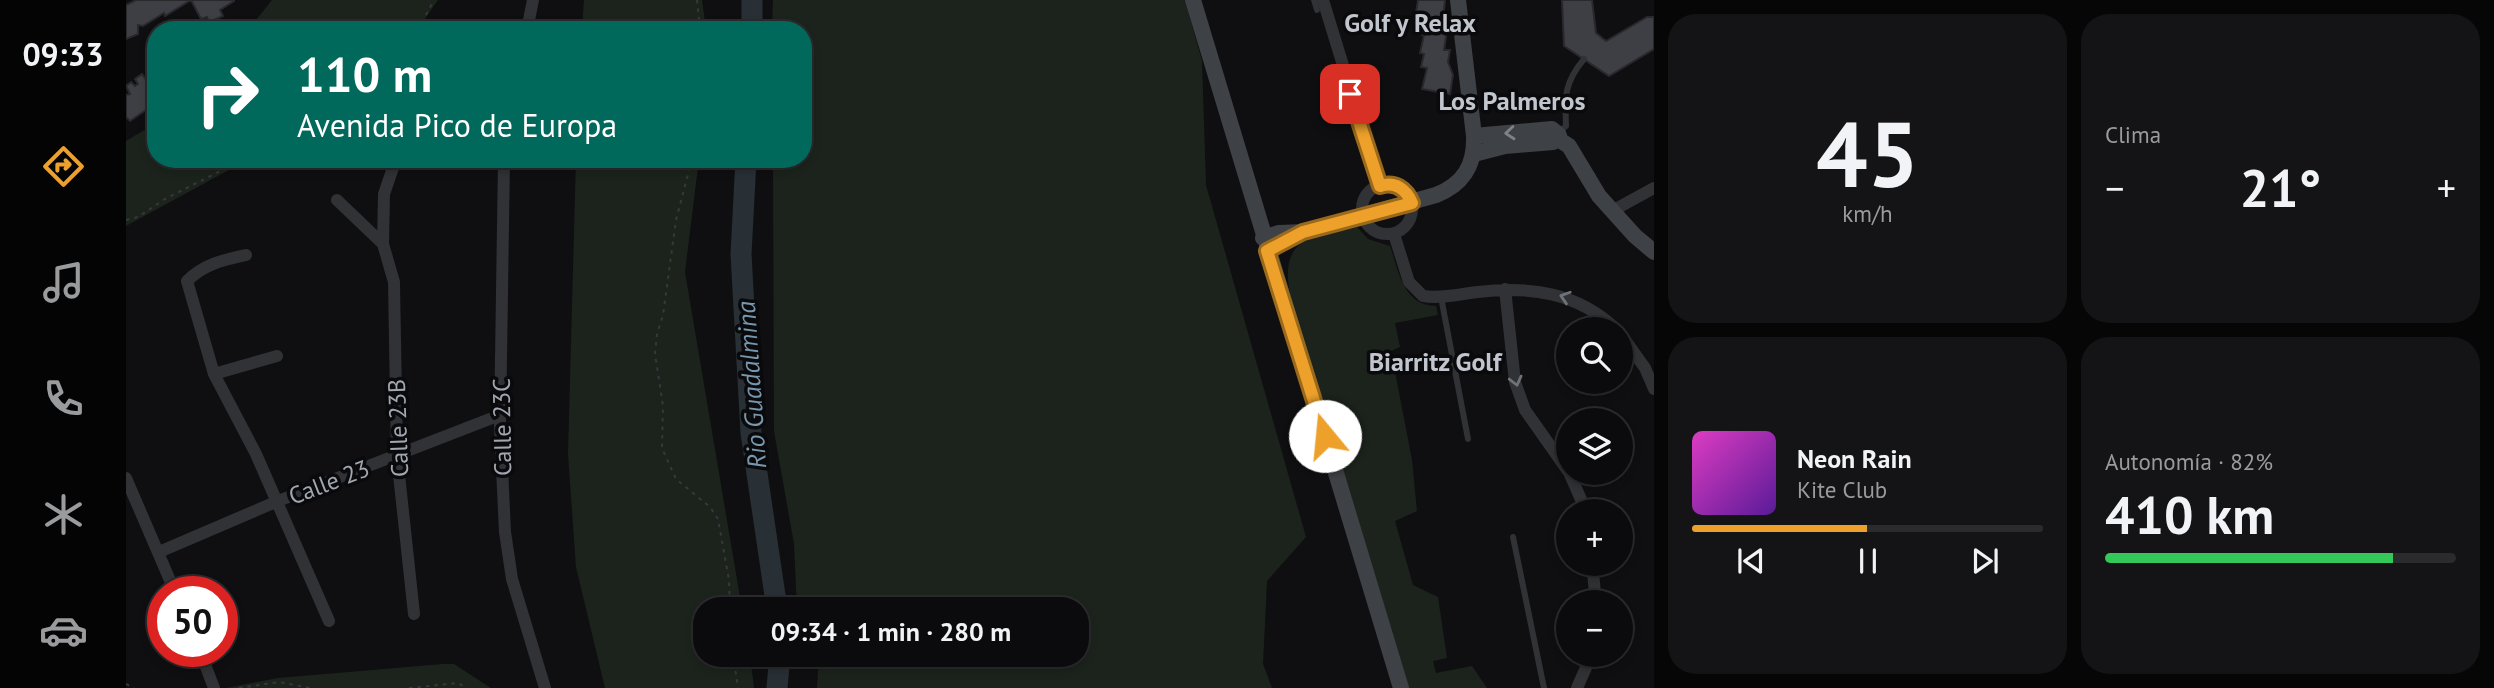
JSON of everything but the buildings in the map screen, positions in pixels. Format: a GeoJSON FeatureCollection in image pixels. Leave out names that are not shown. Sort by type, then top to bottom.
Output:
{"type":"FeatureCollection","features":[{"type":"Feature","properties":{"kind":"street"},"geometry":{"type":"LineString","coordinates":[[529,21],[533,0]]}},
{"type":"Feature","properties":{"kind":"street"},"geometry":{"type":"LineString","coordinates":[[1193,0],[1401,688]]}},
{"type":"Feature","properties":{"kind":"street"},"geometry":{"type":"LineString","coordinates":[[1265,244],[1412,203],[1452,189],[1469,170],[1474,154],[1474,136],[1458,0]]}},
{"type":"Feature","properties":{"kind":"street"},"geometry":{"type":"LineString","coordinates":[[1320,5],[1380,186]]}},
{"type":"Feature","properties":{"kind":"street"},"geometry":{"type":"LineString","coordinates":[[1474,136],[1552,130],[1569,146],[1612,211],[1654,252]]}},
{"type":"Feature","properties":{"kind":"street"},"geometry":{"type":"LineString","coordinates":[[1474,154],[1482,150],[1558,136]]}},
{"type":"Feature","properties":{"kind":"street","name":"Calle 23B"},"geometry":{"type":"LineString","coordinates":[[393,168],[384,194],[383,244],[394,282],[397,456],[414,614]]}},
{"type":"Feature","properties":{"kind":"street","name":"Calle 23C"},"geometry":{"type":"LineString","coordinates":[[504,168],[500,415],[508,562],[545,688]]}},
{"type":"Feature","properties":{"kind":"street"},"geometry":{"type":"LineString","coordinates":[[1396,185],[1403,189],[1412,203],[1408,225],[1395,234],[1387,235],[1371,230],[1355,218],[1367,194],[1380,186],[1396,185]]}},
{"type":"Feature","properties":{"kind":"street"},"geometry":{"type":"LineString","coordinates":[[1612,211],[1654,188]]}},
{"type":"Feature","properties":{"kind":"street"},"geometry":{"type":"LineString","coordinates":[[337,200],[383,244]]}},
{"type":"Feature","properties":{"kind":"street"},"geometry":{"type":"LineString","coordinates":[[1395,234],[1415,290],[1423,296],[1441,297],[1505,289],[1549,292],[1579,302],[1600,317]]}},
{"type":"Feature","properties":{"kind":"street"},"geometry":{"type":"LineString","coordinates":[[246,255],[218,261],[197,271],[187,282],[214,373],[278,502],[329,621]]}},
{"type":"Feature","properties":{"kind":"street"},"geometry":{"type":"LineString","coordinates":[[1505,289],[1515,382],[1525,410],[1556,455]]}},
{"type":"Feature","properties":{"kind":"street"},"geometry":{"type":"LineString","coordinates":[[1633,351],[1645,368],[1654,389]]}},
{"type":"Feature","properties":{"kind":"street"},"geometry":{"type":"LineString","coordinates":[[214,373],[277,356]]}},
{"type":"Feature","properties":{"kind":"street","name":"Calle 23"},"geometry":{"type":"LineString","coordinates":[[159,552],[500,415]]}},
{"type":"Feature","properties":{"kind":"street"},"geometry":{"type":"LineString","coordinates":[[126,478],[169,576]]}},
{"type":"Feature","properties":{"kind":"street"},"geometry":{"type":"LineString","coordinates":[[206,667],[214,688]]}},
{"type":"Feature","properties":{"kind":"street"},"geometry":{"type":"LineString","coordinates":[[1577,688],[1586,667]]}},
{"type":"Feature","properties":{"kind":"lane"},"geometry":{"type":"LineString","coordinates":[[1314,0],[1320,5]]}},
{"type":"Feature","properties":{"kind":"lane"},"geometry":{"type":"LineString","coordinates":[[1558,136],[1566,127],[1565,96],[1570,77],[1584,59]]}},
{"type":"Feature","properties":{"kind":"lane"},"geometry":{"type":"LineString","coordinates":[[1441,297],[1468,439]]}},
{"type":"Feature","properties":{"kind":"lane"},"geometry":{"type":"LineString","coordinates":[[1513,537],[1544,688]]}},
{"type":"Feature","properties":{"kind":"path"},"geometry":{"type":"LineString","coordinates":[[423,21],[434,0]]}},
{"type":"Feature","properties":{"kind":"path"},"geometry":{"type":"LineString","coordinates":[[697,0],[699,21]]}},
{"type":"Feature","properties":{"kind":"path"},"geometry":{"type":"LineString","coordinates":[[126,220],[138,217],[165,199],[226,168]]}},
{"type":"Feature","properties":{"kind":"path"},"geometry":{"type":"LineString","coordinates":[[690,168],[676,220],[663,315],[657,334],[656,378],[663,406],[662,440],[668,467],[676,479],[710,507],[718,519],[730,597]]}},
{"type":"Feature","properties":{"kind":"path"},"geometry":{"type":"LineString","coordinates":[[735,667],[738,688]]}},
{"type":"Feature","properties":{"kind":"path"},"geometry":{"type":"LineString","coordinates":[[239,688],[279,682],[310,688]]}},
{"type":"Feature","properties":{"kind":"path"},"geometry":{"type":"LineString","coordinates":[[409,688],[458,683],[467,688]]}},
{"type":"Feature","properties":{"kind":"path"},"geometry":{"type":"LineString","coordinates":[[126,684],[134,688]]}},
{"type":"Feature","properties":{"kind":"shaded area"},"geometry":{"type":"Polygon","coordinates":[[[272,0],[438,0],[423,21],[255,21],[272,0]]]}},
{"type":"Feature","properties":{"kind":"shaded area"},"geometry":{"type":"Polygon","coordinates":[[[584,0],[702,0],[705,21],[583,21],[584,0]]]}},
{"type":"Feature","properties":{"kind":"shaded area"},"geometry":{"type":"Polygon","coordinates":[[[773,0],[1185,0],[1202,61],[1206,185],[1306,537],[1267,581],[1263,664],[1272,688],[817,688],[818,667],[1089,667],[1089,597],[796,597],[794,544],[774,431],[773,168],[812,168],[812,21],[772,21],[773,0]]]}},
{"type":"Feature","properties":{"kind":"shaded area"},"geometry":{"type":"Polygon","coordinates":[[[147,128],[147,168],[232,168],[126,226],[126,141],[147,128]]]}},
{"type":"Feature","properties":{"kind":"shaded area"},"geometry":{"type":"Polygon","coordinates":[[[576,168],[698,168],[685,272],[740,597],[693,597],[693,667],[751,667],[754,688],[605,688],[576,567],[568,454],[576,168]]]}},
{"type":"Feature","properties":{"kind":"shaded area"},"geometry":{"type":"Polygon","coordinates":[[[1357,227],[1368,239],[1390,246],[1404,285],[1416,300],[1436,306],[1438,315],[1395,323],[1400,347],[1391,351],[1412,460],[1417,511],[1395,521],[1413,585],[1438,597],[1447,658],[1433,661],[1436,673],[1472,666],[1487,688],[1407,688],[1293,306],[1288,270],[1295,250],[1303,242],[1315,237],[1357,227]]]}},
{"type":"Feature","properties":{"kind":"shaded area"},"geometry":{"type":"Polygon","coordinates":[[[454,664],[491,688],[226,688],[278,678],[454,664]]]}},
{"type":"Feature","properties":{"kind":"waterway","name":"Rio Guadalmina"},"geometry":{"type":"LineString","coordinates":[[752,0],[752,21]]}},
{"type":"Feature","properties":{"kind":"waterway","name":"Rio Guadalmina"},"geometry":{"type":"LineString","coordinates":[[746,168],[741,254],[751,433],[775,597]]}},
{"type":"Feature","properties":{"kind":"waterway","name":"Rio Guadalmina"},"geometry":{"type":"LineString","coordinates":[[777,688],[779,667]]}},
{"type":"Feature","properties":{"kind":"district","name":"Golf y Relax"},"geometry":{"type":"Point","coordinates":[1410,22]}},
{"type":"Feature","properties":{"kind":"district","name":"Los Palmeros"},"geometry":{"type":"Point","coordinates":[1512,100]}},
{"type":"Feature","properties":{"kind":"district","name":"Biarritz Golf"},"geometry":{"type":"Point","coordinates":[1435,361]}},
{"type":"Feature","properties":{"kind":"route"},"geometry":{"type":"LineString","coordinates":[[1325,436],[1267,251],[1282,246],[1303,232],[1412,203],[1409,195],[1396,185],[1388,183],[1380,186],[1350,94]]}}]}
